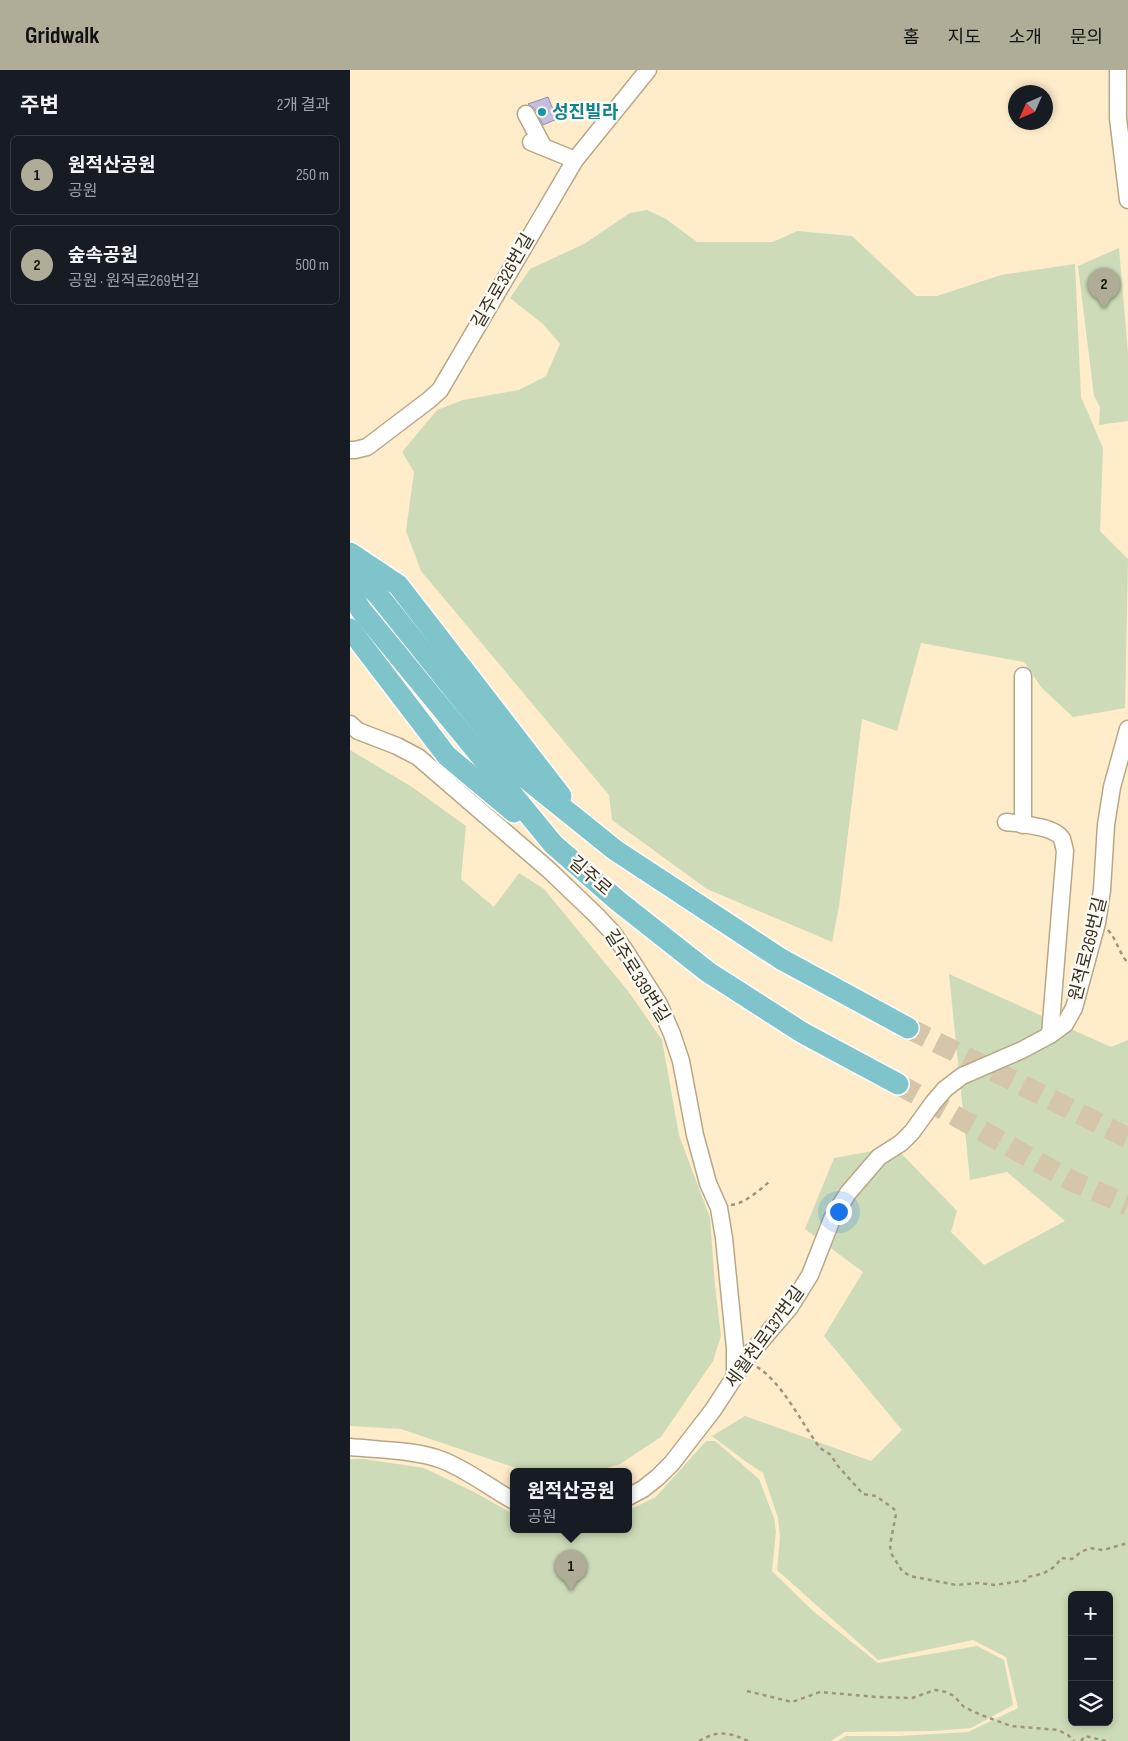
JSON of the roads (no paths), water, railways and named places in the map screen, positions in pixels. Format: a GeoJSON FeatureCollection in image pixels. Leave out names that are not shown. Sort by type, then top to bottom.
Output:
{"type":"FeatureCollection","features":[{"type":"Feature","properties":{"kind":"main road"},"geometry":{"type":"LineString","coordinates":[[350,553],[398,585],[583,824]]}},
{"type":"Feature","properties":{"kind":"main road","name":"길주로"},"geometry":{"type":"LineString","coordinates":[[350,567],[378,595],[523,776],[615,850],[781,959],[908,1028]]}},
{"type":"Feature","properties":{"kind":"main road","name":"길주로"},"geometry":{"type":"LineString","coordinates":[[350,592],[361,610],[553,844],[618,900],[708,972],[803,1033],[898,1084]]}},
{"type":"Feature","properties":{"kind":"main road"},"geometry":{"type":"LineString","coordinates":[[350,629],[447,756],[553,844]]}},
{"type":"Feature","properties":{"kind":"street","name":"길주로326번길"},"geometry":{"type":"LineString","coordinates":[[350,450],[367,447],[440,390],[575,160],[648,70]]}},
{"type":"Feature","properties":{"kind":"street"},"geometry":{"type":"LineString","coordinates":[[1118,70],[1118,118],[1128,200]]}},
{"type":"Feature","properties":{"kind":"street"},"geometry":{"type":"LineString","coordinates":[[526,114],[537,144],[575,160]]}},
{"type":"Feature","properties":{"kind":"street"},"geometry":{"type":"LineString","coordinates":[[1023,676],[1023,825]]}},
{"type":"Feature","properties":{"kind":"street","name":"길주로339번길"},"geometry":{"type":"LineString","coordinates":[[350,724],[358,732],[397,746],[418,757],[549,870],[612,932],[658,1004],[672,1034],[681,1061],[695,1135],[708,1183],[719,1208],[724,1238],[735,1348],[735,1376]]}},
{"type":"Feature","properties":{"kind":"street","name":"원적로269번길"},"geometry":{"type":"LineString","coordinates":[[962,1076],[1022,1050],[1050,1035],[1065,1024],[1074,1008],[1097,923],[1102,890],[1107,816],[1112,787],[1128,729]]}},
{"type":"Feature","properties":{"kind":"street"},"geometry":{"type":"LineString","coordinates":[[1006,822],[1046,829],[1055,832],[1062,839],[1064,851],[1050,1035]]}},
{"type":"Feature","properties":{"kind":"street","name":"세월천로137번길"},"geometry":{"type":"LineString","coordinates":[[632,1496],[658,1477],[672,1463],[713,1410],[745,1361],[772,1330],[795,1299],[810,1275],[832,1219],[848,1193],[879,1158],[906,1138],[933,1103],[962,1076]]}},
{"type":"Feature","properties":{"kind":"street"},"geometry":{"type":"LineString","coordinates":[[350,1447],[424,1455],[442,1460],[510,1499]]}},
{"type":"Feature","properties":{"kind":"tunnel"},"geometry":{"type":"LineString","coordinates":[[908,1028],[1128,1138]]}},
{"type":"Feature","properties":{"kind":"tunnel"},"geometry":{"type":"LineString","coordinates":[[898,1084],[1072,1181],[1128,1205]]}},
{"type":"Feature","properties":{"kind":"place","name":"성진빌라"},"geometry":{"type":"Point","coordinates":[542,112]}},
{"type":"Feature","properties":{"kind":"place","name":"숲속공원"},"geometry":{"type":"Point","coordinates":[1104,309]}},
{"type":"Feature","properties":{"kind":"place","name":"원적산공원"},"geometry":{"type":"Point","coordinates":[571,1591]}}]}
